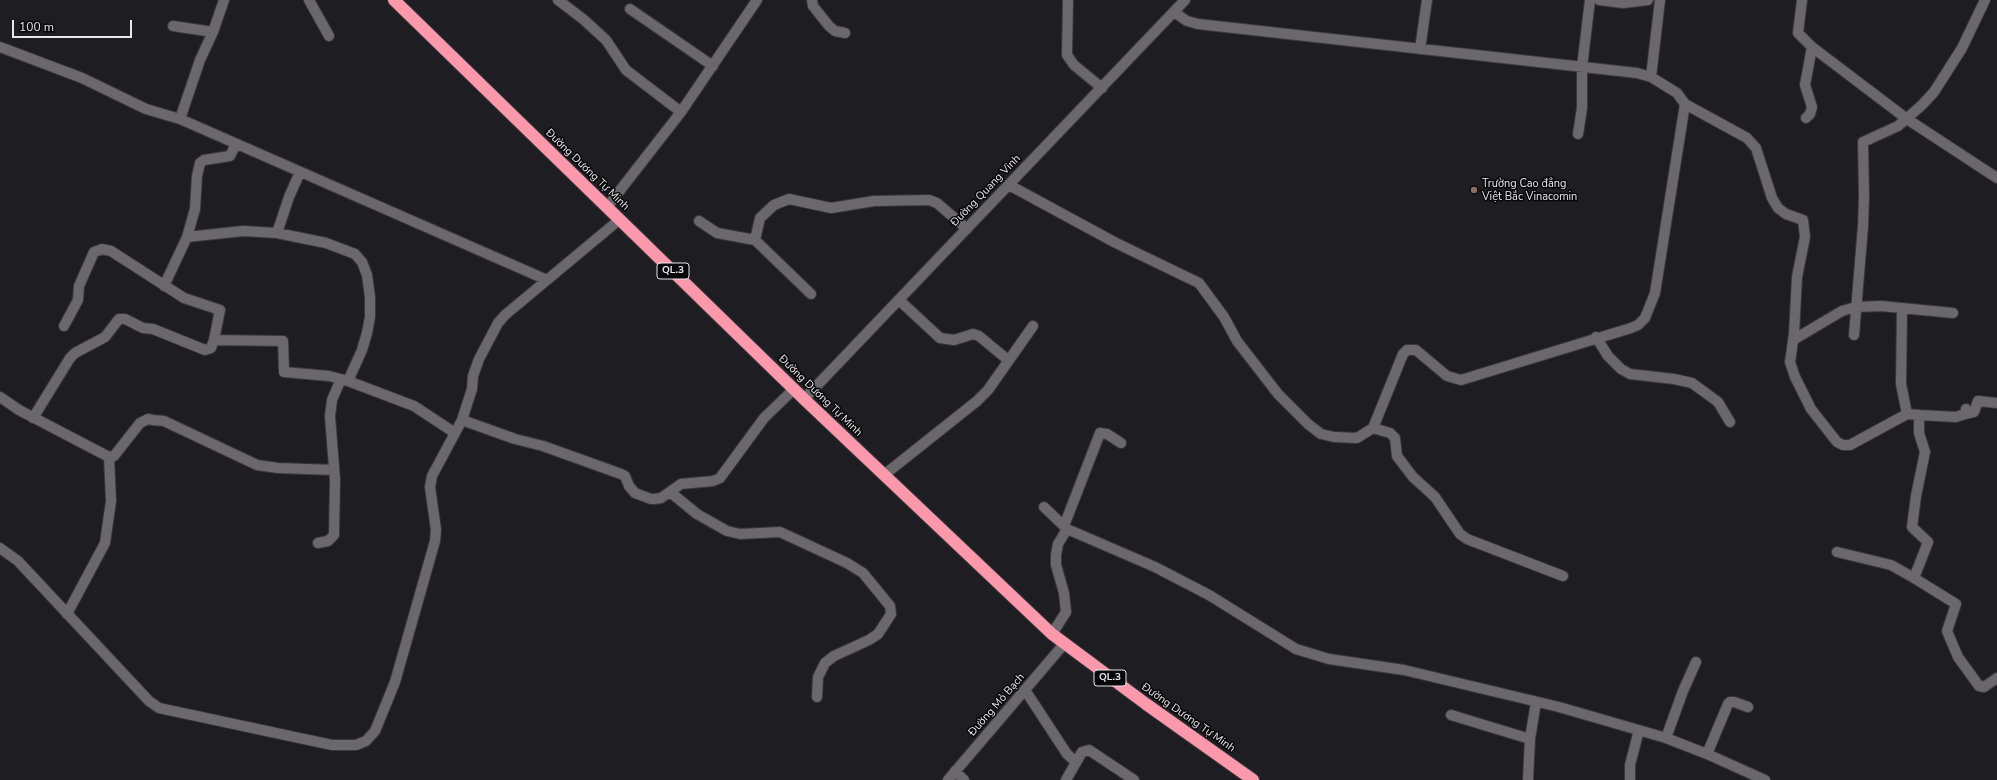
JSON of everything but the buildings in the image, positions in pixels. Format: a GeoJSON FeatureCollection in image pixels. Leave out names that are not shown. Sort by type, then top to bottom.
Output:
{"type":"FeatureCollection","features":[{"type":"Feature","properties":{"kind":"highway","name":"Đường Dương Tự Minh"},"geometry":{"type":"LineString","coordinates":[[394,0],[804,399],[1052,634],[1253,780]]}},
{"type":"Feature","properties":{"kind":"street"},"geometry":{"type":"LineString","coordinates":[[180,119],[200,60],[213,32],[224,0]]}},
{"type":"Feature","properties":{"kind":"street"},"geometry":{"type":"LineString","coordinates":[[309,0],[329,36]]}},
{"type":"Feature","properties":{"kind":"street"},"geometry":{"type":"LineString","coordinates":[[558,0],[583,19],[606,40],[626,70],[681,112]]}},
{"type":"Feature","properties":{"kind":"street"},"geometry":{"type":"LineString","coordinates":[[607,208],[681,112],[757,0]]}},
{"type":"Feature","properties":{"kind":"street"},"geometry":{"type":"LineString","coordinates":[[812,0],[813,6],[834,31],[845,33]]}},
{"type":"Feature","properties":{"kind":"street"},"geometry":{"type":"LineString","coordinates":[[1068,0],[1067,54],[1074,65],[1102,88]]}},
{"type":"Feature","properties":{"kind":"street","name":"Đường Quang Vinh"},"geometry":{"type":"LineString","coordinates":[[804,399],[1185,0]]}},
{"type":"Feature","properties":{"kind":"street"},"geometry":{"type":"LineString","coordinates":[[1420,49],[1427,0]]}},
{"type":"Feature","properties":{"kind":"street"},"geometry":{"type":"LineString","coordinates":[[1578,134],[1582,108],[1582,67],[1590,0]]}},
{"type":"Feature","properties":{"kind":"street"},"geometry":{"type":"LineString","coordinates":[[1599,0],[1623,3],[1648,0]]}},
{"type":"Feature","properties":{"kind":"street"},"geometry":{"type":"LineString","coordinates":[[1651,77],[1660,0]]}},
{"type":"Feature","properties":{"kind":"street"},"geometry":{"type":"LineString","coordinates":[[1802,0],[1798,33],[1812,47],[1907,118],[1997,178]]}},
{"type":"Feature","properties":{"kind":"street"},"geometry":{"type":"LineString","coordinates":[[1854,335],[1864,204],[1863,142],[1898,126],[1934,92],[1962,48],[1985,0]]}},
{"type":"Feature","properties":{"kind":"street"},"geometry":{"type":"LineString","coordinates":[[630,9],[713,66]]}},
{"type":"Feature","properties":{"kind":"street"},"geometry":{"type":"LineString","coordinates":[[1174,12],[1187,21],[1198,24],[1582,67],[1651,77],[1677,93],[1685,104],[1747,138],[1756,148],[1772,198],[1778,208],[1786,214],[1803,220],[1805,237],[1798,277],[1790,362],[1795,377],[1811,409],[1837,442],[1843,445],[1850,445],[1907,414],[1956,417],[1965,411],[1974,412],[1978,401],[1997,402]]}},
{"type":"Feature","properties":{"kind":"street"},"geometry":{"type":"LineString","coordinates":[[173,26],[213,32]]}},
{"type":"Feature","properties":{"kind":"street"},"geometry":{"type":"LineString","coordinates":[[1806,118],[1810,114],[1812,108],[1805,85],[1812,47]]}},
{"type":"Feature","properties":{"kind":"street"},"geometry":{"type":"LineString","coordinates":[[0,48],[82,78],[146,109],[180,119],[547,280]]}},
{"type":"Feature","properties":{"kind":"street"},"geometry":{"type":"LineString","coordinates":[[1009,185],[1116,244],[1199,283],[1224,318],[1237,341],[1278,394],[1298,416],[1322,434],[1350,439],[1362,436],[1373,428],[1403,354],[1407,350],[1416,350],[1447,376],[1461,380],[1472,378],[1596,337],[1638,325],[1643,322],[1649,311],[1655,293],[1685,104]]}},
{"type":"Feature","properties":{"kind":"street"},"geometry":{"type":"LineString","coordinates":[[164,286],[187,237],[195,209],[197,176],[200,163],[204,160],[230,156],[236,144]]}},
{"type":"Feature","properties":{"kind":"street"},"geometry":{"type":"LineString","coordinates":[[277,233],[289,197],[300,172]]}},
{"type":"Feature","properties":{"kind":"street"},"geometry":{"type":"LineString","coordinates":[[755,240],[760,218],[774,205],[789,198],[831,208],[874,200],[928,200],[937,203],[967,229]]}},
{"type":"Feature","properties":{"kind":"street"},"geometry":{"type":"LineString","coordinates":[[0,548],[18,561],[149,701],[159,708],[332,745],[356,745],[366,741],[375,730],[395,682],[435,541],[436,530],[430,487],[432,476],[462,420],[472,389],[473,376],[479,359],[498,323],[505,315],[619,220]]}},
{"type":"Feature","properties":{"kind":"street"},"geometry":{"type":"LineString","coordinates":[[699,221],[717,233],[755,240],[811,294]]}},
{"type":"Feature","properties":{"kind":"street"},"geometry":{"type":"LineString","coordinates":[[187,237],[243,231],[277,233],[342,249],[354,254],[362,262],[367,275],[370,297],[370,317],[362,350],[332,400],[330,416],[334,470],[334,535],[328,541],[318,543]]}},
{"type":"Feature","properties":{"kind":"street"},"geometry":{"type":"LineString","coordinates":[[33,418],[70,358],[75,353],[105,337],[119,319],[128,320],[143,328],[153,328],[205,350],[211,348],[214,340],[220,310],[184,298],[111,251],[98,250],[94,252],[78,286],[78,300],[64,326]]}},
{"type":"Feature","properties":{"kind":"street"},"geometry":{"type":"LineString","coordinates":[[899,300],[940,338],[954,340],[973,334],[979,336],[1008,360]]}},
{"type":"Feature","properties":{"kind":"street"},"geometry":{"type":"LineString","coordinates":[[1793,340],[1842,311],[1856,307],[1881,306],[1902,310],[1921,309],[1953,313]]}},
{"type":"Feature","properties":{"kind":"street"},"geometry":{"type":"LineString","coordinates":[[1902,310],[1901,384],[1907,414]]}},
{"type":"Feature","properties":{"kind":"street"},"geometry":{"type":"LineString","coordinates":[[884,475],[977,401],[988,390],[1033,326]]}},
{"type":"Feature","properties":{"kind":"street"},"geometry":{"type":"LineString","coordinates":[[1596,337],[1608,356],[1621,369],[1630,374],[1674,379],[1692,383],[1718,402],[1730,422]]}},
{"type":"Feature","properties":{"kind":"street"},"geometry":{"type":"LineString","coordinates":[[214,340],[283,341],[284,372],[344,380],[414,406],[455,433]]}},
{"type":"Feature","properties":{"kind":"street"},"geometry":{"type":"LineString","coordinates":[[462,420],[621,474],[625,476],[631,489],[641,496],[654,499],[661,498],[681,484],[688,482],[706,482],[720,478],[764,418],[794,389]]}},
{"type":"Feature","properties":{"kind":"street"},"geometry":{"type":"LineString","coordinates":[[0,397],[33,418],[109,457],[114,456],[140,423],[153,420],[164,421],[257,465],[278,468],[334,470]]}},
{"type":"Feature","properties":{"kind":"street"},"geometry":{"type":"LineString","coordinates":[[1914,578],[1928,542],[1912,527],[1916,496],[1925,452],[1919,433],[1919,415]]}},
{"type":"Feature","properties":{"kind":"street"},"geometry":{"type":"LineString","coordinates":[[1373,428],[1390,433],[1395,438],[1397,456],[1413,477],[1435,497],[1460,534],[1467,539],[1563,576]]}},
{"type":"Feature","properties":{"kind":"street"},"geometry":{"type":"LineString","coordinates":[[1052,634],[1066,612],[1064,593],[1056,565],[1058,544],[1066,527],[1100,433],[1107,434],[1121,443]]}},
{"type":"Feature","properties":{"kind":"street"},"geometry":{"type":"LineString","coordinates":[[67,614],[105,543],[111,501],[109,457]]}},
{"type":"Feature","properties":{"kind":"street"},"geometry":{"type":"LineString","coordinates":[[670,492],[697,514],[727,531],[740,534],[780,532],[847,563],[863,573],[890,606],[891,614],[878,634],[869,640],[834,656],[825,663],[818,677],[817,697]]}},
{"type":"Feature","properties":{"kind":"street"},"geometry":{"type":"LineString","coordinates":[[1044,507],[1066,527],[1155,567],[1209,595],[1296,649],[1329,659],[1404,670],[1536,702],[1639,730],[1666,738],[1707,754],[1764,780]]}},
{"type":"Feature","properties":{"kind":"street"},"geometry":{"type":"LineString","coordinates":[[1837,552],[1891,565],[1956,604],[1947,631],[1958,657],[1979,686],[1984,687],[1997,678]]}},
{"type":"Feature","properties":{"kind":"street","name":"Đường Mỏ Bạch"},"geometry":{"type":"LineString","coordinates":[[948,780],[1064,644]]}},
{"type":"Feature","properties":{"kind":"street"},"geometry":{"type":"LineString","coordinates":[[1666,738],[1683,691],[1696,662]]}},
{"type":"Feature","properties":{"kind":"street"},"geometry":{"type":"LineString","coordinates":[[1026,690],[1067,754],[1076,762]]}},
{"type":"Feature","properties":{"kind":"street"},"geometry":{"type":"LineString","coordinates":[[1528,780],[1530,739],[1536,702]]}},
{"type":"Feature","properties":{"kind":"street"},"geometry":{"type":"LineString","coordinates":[[1707,754],[1728,704],[1730,702],[1734,702],[1748,707]]}},
{"type":"Feature","properties":{"kind":"street"},"geometry":{"type":"LineString","coordinates":[[1451,714],[1530,739]]}},
{"type":"Feature","properties":{"kind":"street"},"geometry":{"type":"LineString","coordinates":[[1630,780],[1630,765],[1639,730]]}},
{"type":"Feature","properties":{"kind":"street"},"geometry":{"type":"LineString","coordinates":[[1066,780],[1082,752],[1089,750],[1134,780]]}},
{"type":"Feature","properties":{"kind":"street"},"geometry":{"type":"LineString","coordinates":[[956,771],[964,780]]}},
{"type":"Feature","properties":{"kind":"place","name":"Trường Cao đẳng Việt Bắc Vinacomin"},"geometry":{"type":"Point","coordinates":[1474,190]}}]}
